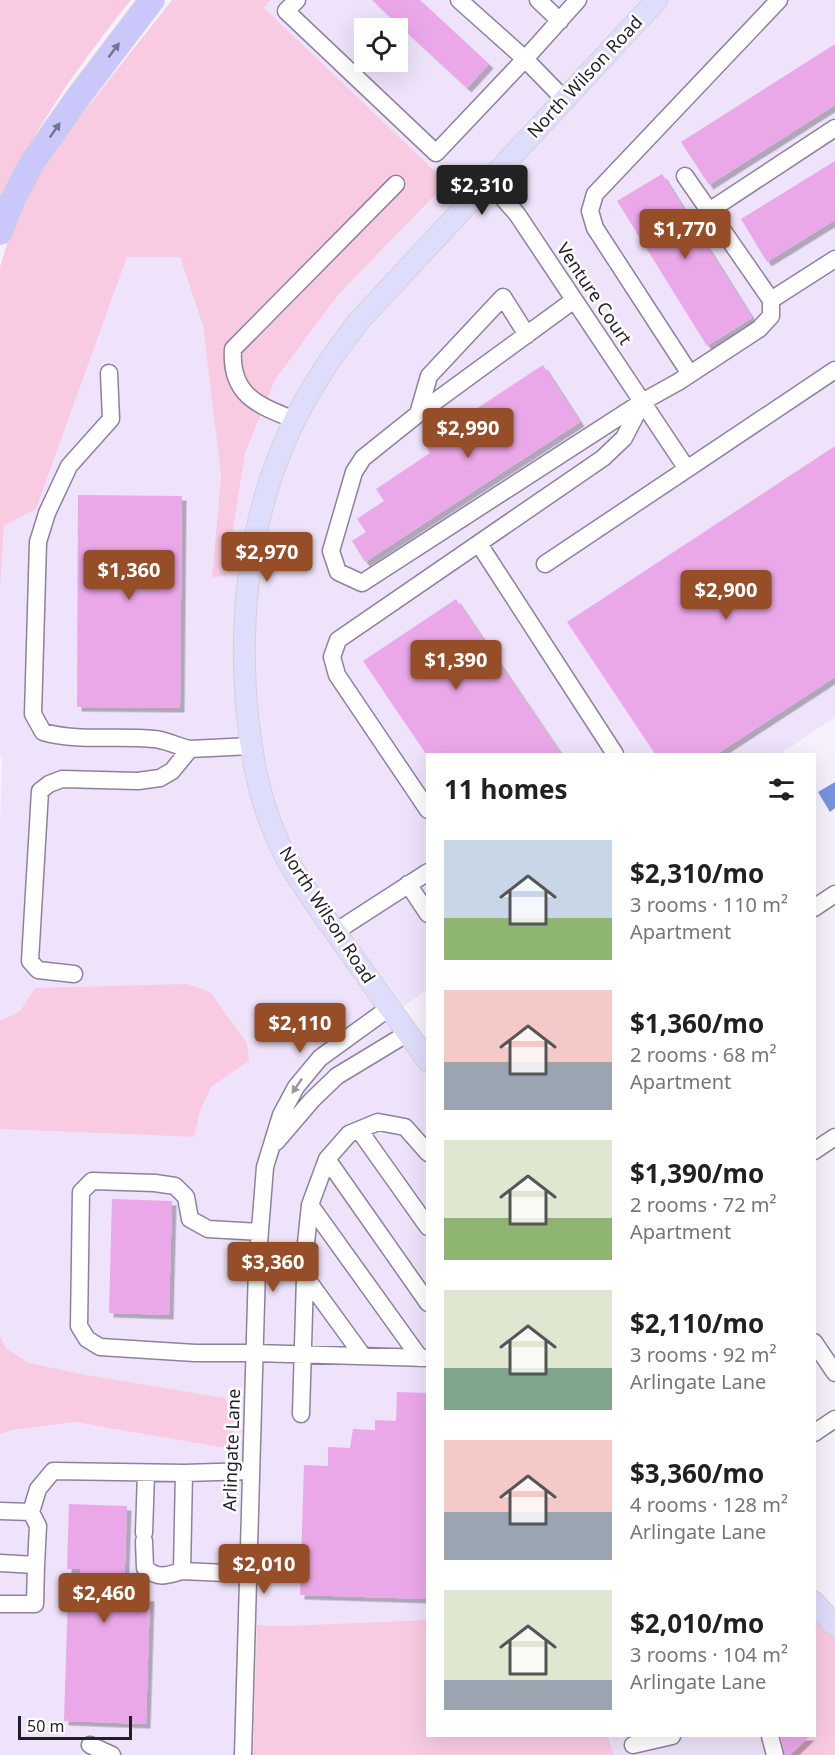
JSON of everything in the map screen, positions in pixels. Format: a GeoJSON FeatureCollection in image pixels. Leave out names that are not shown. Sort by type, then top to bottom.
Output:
{"type":"FeatureCollection","features":[{"type":"Feature","properties":{"kind":"highway"},"geometry":{"type":"LineString","coordinates":[[0,232],[12,201],[32,163],[79,96],[152,0]]}},
{"type":"Feature","properties":{"kind":"main road","name":"North Wilson Road"},"geometry":{"type":"LineString","coordinates":[[426,1058],[335,932],[291,866],[275,836],[264,802],[251,746],[244,663],[247,582],[260,511],[295,420],[322,371],[357,323],[654,1]]}},
{"type":"Feature","properties":{"kind":"main road"},"geometry":{"type":"LineString","coordinates":[[816,1604],[835,1626]]}},
{"type":"Feature","properties":{"kind":"street"},"geometry":{"type":"LineString","coordinates":[[297,0],[286,10],[436,153],[578,0]]}},
{"type":"Feature","properties":{"kind":"street"},"geometry":{"type":"LineString","coordinates":[[459,0],[525,59],[564,99]]}},
{"type":"Feature","properties":{"kind":"street"},"geometry":{"type":"LineString","coordinates":[[538,0],[560,21]]}},
{"type":"Feature","properties":{"kind":"street"},"geometry":{"type":"LineString","coordinates":[[690,374],[595,228],[590,211],[595,194],[779,0]]}},
{"type":"Feature","properties":{"kind":"street"},"geometry":{"type":"LineString","coordinates":[[709,211],[835,128]]}},
{"type":"Feature","properties":{"kind":"street"},"geometry":{"type":"LineString","coordinates":[[574,300],[417,414],[363,458],[354,472],[331,550],[338,572],[362,583],[759,329],[771,316],[771,300],[685,176]]}},
{"type":"Feature","properties":{"kind":"street","name":"Venture Court"},"geometry":{"type":"LineString","coordinates":[[488,181],[517,214],[687,469]]}},
{"type":"Feature","properties":{"kind":"street"},"geometry":{"type":"LineString","coordinates":[[295,420],[268,410],[249,398],[237,380],[232,365],[233,349],[396,184]]}},
{"type":"Feature","properties":{"kind":"street"},"geometry":{"type":"LineString","coordinates":[[771,300],[835,258]]}},
{"type":"Feature","properties":{"kind":"street"},"geometry":{"type":"LineString","coordinates":[[417,414],[429,376],[504,297],[527,335]]}},
{"type":"Feature","properties":{"kind":"street"},"geometry":{"type":"LineString","coordinates":[[545,564],[835,370]]}},
{"type":"Feature","properties":{"kind":"street"},"geometry":{"type":"LineString","coordinates":[[109,373],[111,419],[69,466],[47,513],[38,542],[33,714],[42,732],[62,737],[157,739],[190,749],[251,746]]}},
{"type":"Feature","properties":{"kind":"street"},"geometry":{"type":"LineString","coordinates":[[426,807],[337,675],[332,657],[338,640],[603,458],[624,438],[642,402]]}},
{"type":"Feature","properties":{"kind":"street"},"geometry":{"type":"LineString","coordinates":[[479,544],[614,753]]}},
{"type":"Feature","properties":{"kind":"street"},"geometry":{"type":"LineString","coordinates":[[74,974],[38,970],[30,961],[40,791],[49,784],[62,779],[138,781],[160,778],[172,771],[190,749]]}},
{"type":"Feature","properties":{"kind":"street"},"geometry":{"type":"LineString","coordinates":[[335,932],[426,873]]}},
{"type":"Feature","properties":{"kind":"street"},"geometry":{"type":"LineString","coordinates":[[408,884],[426,911]]}},
{"type":"Feature","properties":{"kind":"street"},"geometry":{"type":"LineString","coordinates":[[816,907],[835,894]]}},
{"type":"Feature","properties":{"kind":"street","name":"Arlingate Lane"},"geometry":{"type":"LineString","coordinates":[[243,1755],[259,1232],[265,1167],[281,1115],[296,1087],[320,1058],[389,1008]]}},
{"type":"Feature","properties":{"kind":"street","name":"Arlingate Lane"},"geometry":{"type":"LineString","coordinates":[[271,1147],[312,1100],[337,1077],[408,1033]]}},
{"type":"Feature","properties":{"kind":"street"},"geometry":{"type":"LineString","coordinates":[[301,1414],[304,1275],[310,1205],[327,1159],[349,1134],[378,1122],[405,1127],[426,1151]]}},
{"type":"Feature","properties":{"kind":"street"},"geometry":{"type":"LineString","coordinates":[[359,1130],[426,1224]]}},
{"type":"Feature","properties":{"kind":"street"},"geometry":{"type":"LineString","coordinates":[[816,1150],[835,1137]]}},
{"type":"Feature","properties":{"kind":"street"},"geometry":{"type":"LineString","coordinates":[[327,1159],[426,1300]]}},
{"type":"Feature","properties":{"kind":"street"},"geometry":{"type":"LineString","coordinates":[[259,1232],[208,1229],[190,1220],[186,1197],[175,1186],[92,1181],[81,1192],[79,1326],[87,1339],[100,1347],[195,1353],[424,1358]]}},
{"type":"Feature","properties":{"kind":"street"},"geometry":{"type":"LineString","coordinates":[[310,1205],[424,1358]]}},
{"type":"Feature","properties":{"kind":"street"},"geometry":{"type":"LineString","coordinates":[[304,1275],[363,1356]]}},
{"type":"Feature","properties":{"kind":"street"},"geometry":{"type":"LineString","coordinates":[[816,1345],[835,1373]]}},
{"type":"Feature","properties":{"kind":"street"},"geometry":{"type":"LineString","coordinates":[[816,1432],[835,1419]]}},
{"type":"Feature","properties":{"kind":"street"},"geometry":{"type":"LineString","coordinates":[[0,1604],[35,1604],[38,1526],[31,1512],[38,1489],[54,1470],[146,1473],[251,1471]]}},
{"type":"Feature","properties":{"kind":"street"},"geometry":{"type":"LineString","coordinates":[[146,1473],[145,1568],[153,1575],[167,1576],[182,1570],[248,1574]]}},
{"type":"Feature","properties":{"kind":"street"},"geometry":{"type":"LineString","coordinates":[[182,1570],[184,1473]]}},
{"type":"Feature","properties":{"kind":"street"},"geometry":{"type":"LineString","coordinates":[[0,1511],[31,1512]]}},
{"type":"Feature","properties":{"kind":"street"},"geometry":{"type":"LineString","coordinates":[[0,1563],[36,1565]]}},
{"type":"Feature","properties":{"kind":"street"},"geometry":{"type":"LineString","coordinates":[[633,1745],[668,1737]]}},
{"type":"Feature","properties":{"kind":"street"},"geometry":{"type":"LineString","coordinates":[[770,1737],[774,1755]]}},
{"type":"Feature","properties":{"kind":"street"},"geometry":{"type":"LineString","coordinates":[[90,1745],[112,1755]]}},
{"type":"Feature","properties":{"kind":"shaded area"},"geometry":{"type":"Polygon","coordinates":[[[0,0],[131,0],[75,73],[41,126],[25,153],[0,208],[0,0]]]}},
{"type":"Feature","properties":{"kind":"shaded area"},"geometry":{"type":"Polygon","coordinates":[[[172,0],[271,0],[264,8],[447,183],[338,295],[275,380],[245,453],[226,576],[212,577],[221,476],[203,326],[180,257],[127,257],[36,509],[4,526],[0,591],[0,267],[10,234],[34,183],[82,114],[172,0]]]}},
{"type":"Feature","properties":{"kind":"shaded area"},"geometry":{"type":"Polygon","coordinates":[[[271,0],[835,0],[835,717],[781,753],[426,753],[426,991],[392,1014],[426,1063],[426,1620],[257,1625],[253,1755],[0,1755],[0,1434],[11,1430],[75,1422],[230,1449],[234,1444],[87,1375],[29,1363],[7,1349],[0,1336],[0,1129],[194,1137],[200,1111],[211,1087],[35,988],[20,1011],[0,1021],[2,760],[0,754],[0,591],[4,526],[36,509],[127,257],[180,257],[203,326],[221,476],[212,576],[226,576],[245,453],[275,380],[338,295],[447,184],[264,8],[271,0]]]}},
{"type":"Feature","properties":{"kind":"shaded area"},"geometry":{"type":"Polygon","coordinates":[[[187,984],[210,992],[247,1043],[249,1061],[211,1087],[200,1111],[194,1137],[0,1129],[0,1021],[20,1011],[35,988],[187,984]]]}},
{"type":"Feature","properties":{"kind":"shaded area"},"geometry":{"type":"Polygon","coordinates":[[[0,1336],[7,1349],[29,1363],[224,1398],[234,1408],[234,1444],[230,1449],[75,1422],[11,1430],[0,1434],[0,1336]]]}},
{"type":"Feature","properties":{"kind":"shaded area"},"geometry":{"type":"Polygon","coordinates":[[[816,1615],[835,1638],[835,1755],[782,1755],[777,1737],[816,1737],[816,1615]]]}},
{"type":"Feature","properties":{"kind":"shaded area"},"geometry":{"type":"Polygon","coordinates":[[[426,1620],[426,1737],[608,1737],[613,1755],[253,1755],[257,1625],[426,1620]]]}},
{"type":"Feature","properties":{"kind":"shaded area"},"geometry":{"type":"Polygon","coordinates":[[[595,1737],[815,1737],[835,1755],[603,1755],[595,1737]]]}},
{"type":"Feature","properties":{"kind":"water"},"geometry":{"type":"Polygon","coordinates":[[[835,782],[835,808],[830,812],[818,792],[835,782]]]}},
{"type":"Feature","properties":{"kind":"building"},"geometry":{"type":"Polygon","coordinates":[[[372,0],[420,0],[489,64],[467,88],[408,33],[408,18],[391,18],[372,0]]]}},
{"type":"Feature","properties":{"kind":"building"},"geometry":{"type":"Polygon","coordinates":[[[835,44],[835,105],[709,185],[681,142],[835,44]]]}},
{"type":"Feature","properties":{"kind":"building"},"geometry":{"type":"Polygon","coordinates":[[[835,161],[835,220],[767,262],[741,219],[835,161]]]}},
{"type":"Feature","properties":{"kind":"building"},"geometry":{"type":"Polygon","coordinates":[[[662,174],[752,318],[707,346],[617,201],[662,174]]]}},
{"type":"Feature","properties":{"kind":"building"},"geometry":{"type":"Polygon","coordinates":[[[543,365],[580,422],[365,562],[352,541],[366,532],[357,519],[384,501],[376,489],[430,453],[424,443],[543,365]]]}},
{"type":"Feature","properties":{"kind":"building"},"geometry":{"type":"Polygon","coordinates":[[[835,446],[835,677],[719,753],[654,753],[567,622],[835,446]]]}},
{"type":"Feature","properties":{"kind":"building"},"geometry":{"type":"Polygon","coordinates":[[[78,495],[182,496],[180,708],[77,707],[78,495]]]}},
{"type":"Feature","properties":{"kind":"building"},"geometry":{"type":"Polygon","coordinates":[[[456,599],[560,753],[426,754],[363,661],[456,599]]]}},
{"type":"Feature","properties":{"kind":"building"},"geometry":{"type":"Polygon","coordinates":[[[112,1199],[172,1201],[169,1315],[109,1313],[112,1199]]]}},
{"type":"Feature","properties":{"kind":"building"},"geometry":{"type":"Polygon","coordinates":[[[397,1392],[426,1393],[426,1599],[300,1595],[304,1465],[328,1466],[328,1447],[350,1448],[353,1429],[375,1430],[375,1420],[396,1421],[397,1392]]]}},
{"type":"Feature","properties":{"kind":"building"},"geometry":{"type":"Polygon","coordinates":[[[69,1504],[127,1506],[124,1596],[150,1597],[146,1724],[64,1721],[68,1594],[80,1595],[80,1569],[67,1569],[69,1504]]]}},
{"type":"Feature","properties":{"kind":"building"},"geometry":{"type":"Polygon","coordinates":[[[781,1737],[809,1737],[790,1755],[785,1755],[781,1737]]]}}]}
